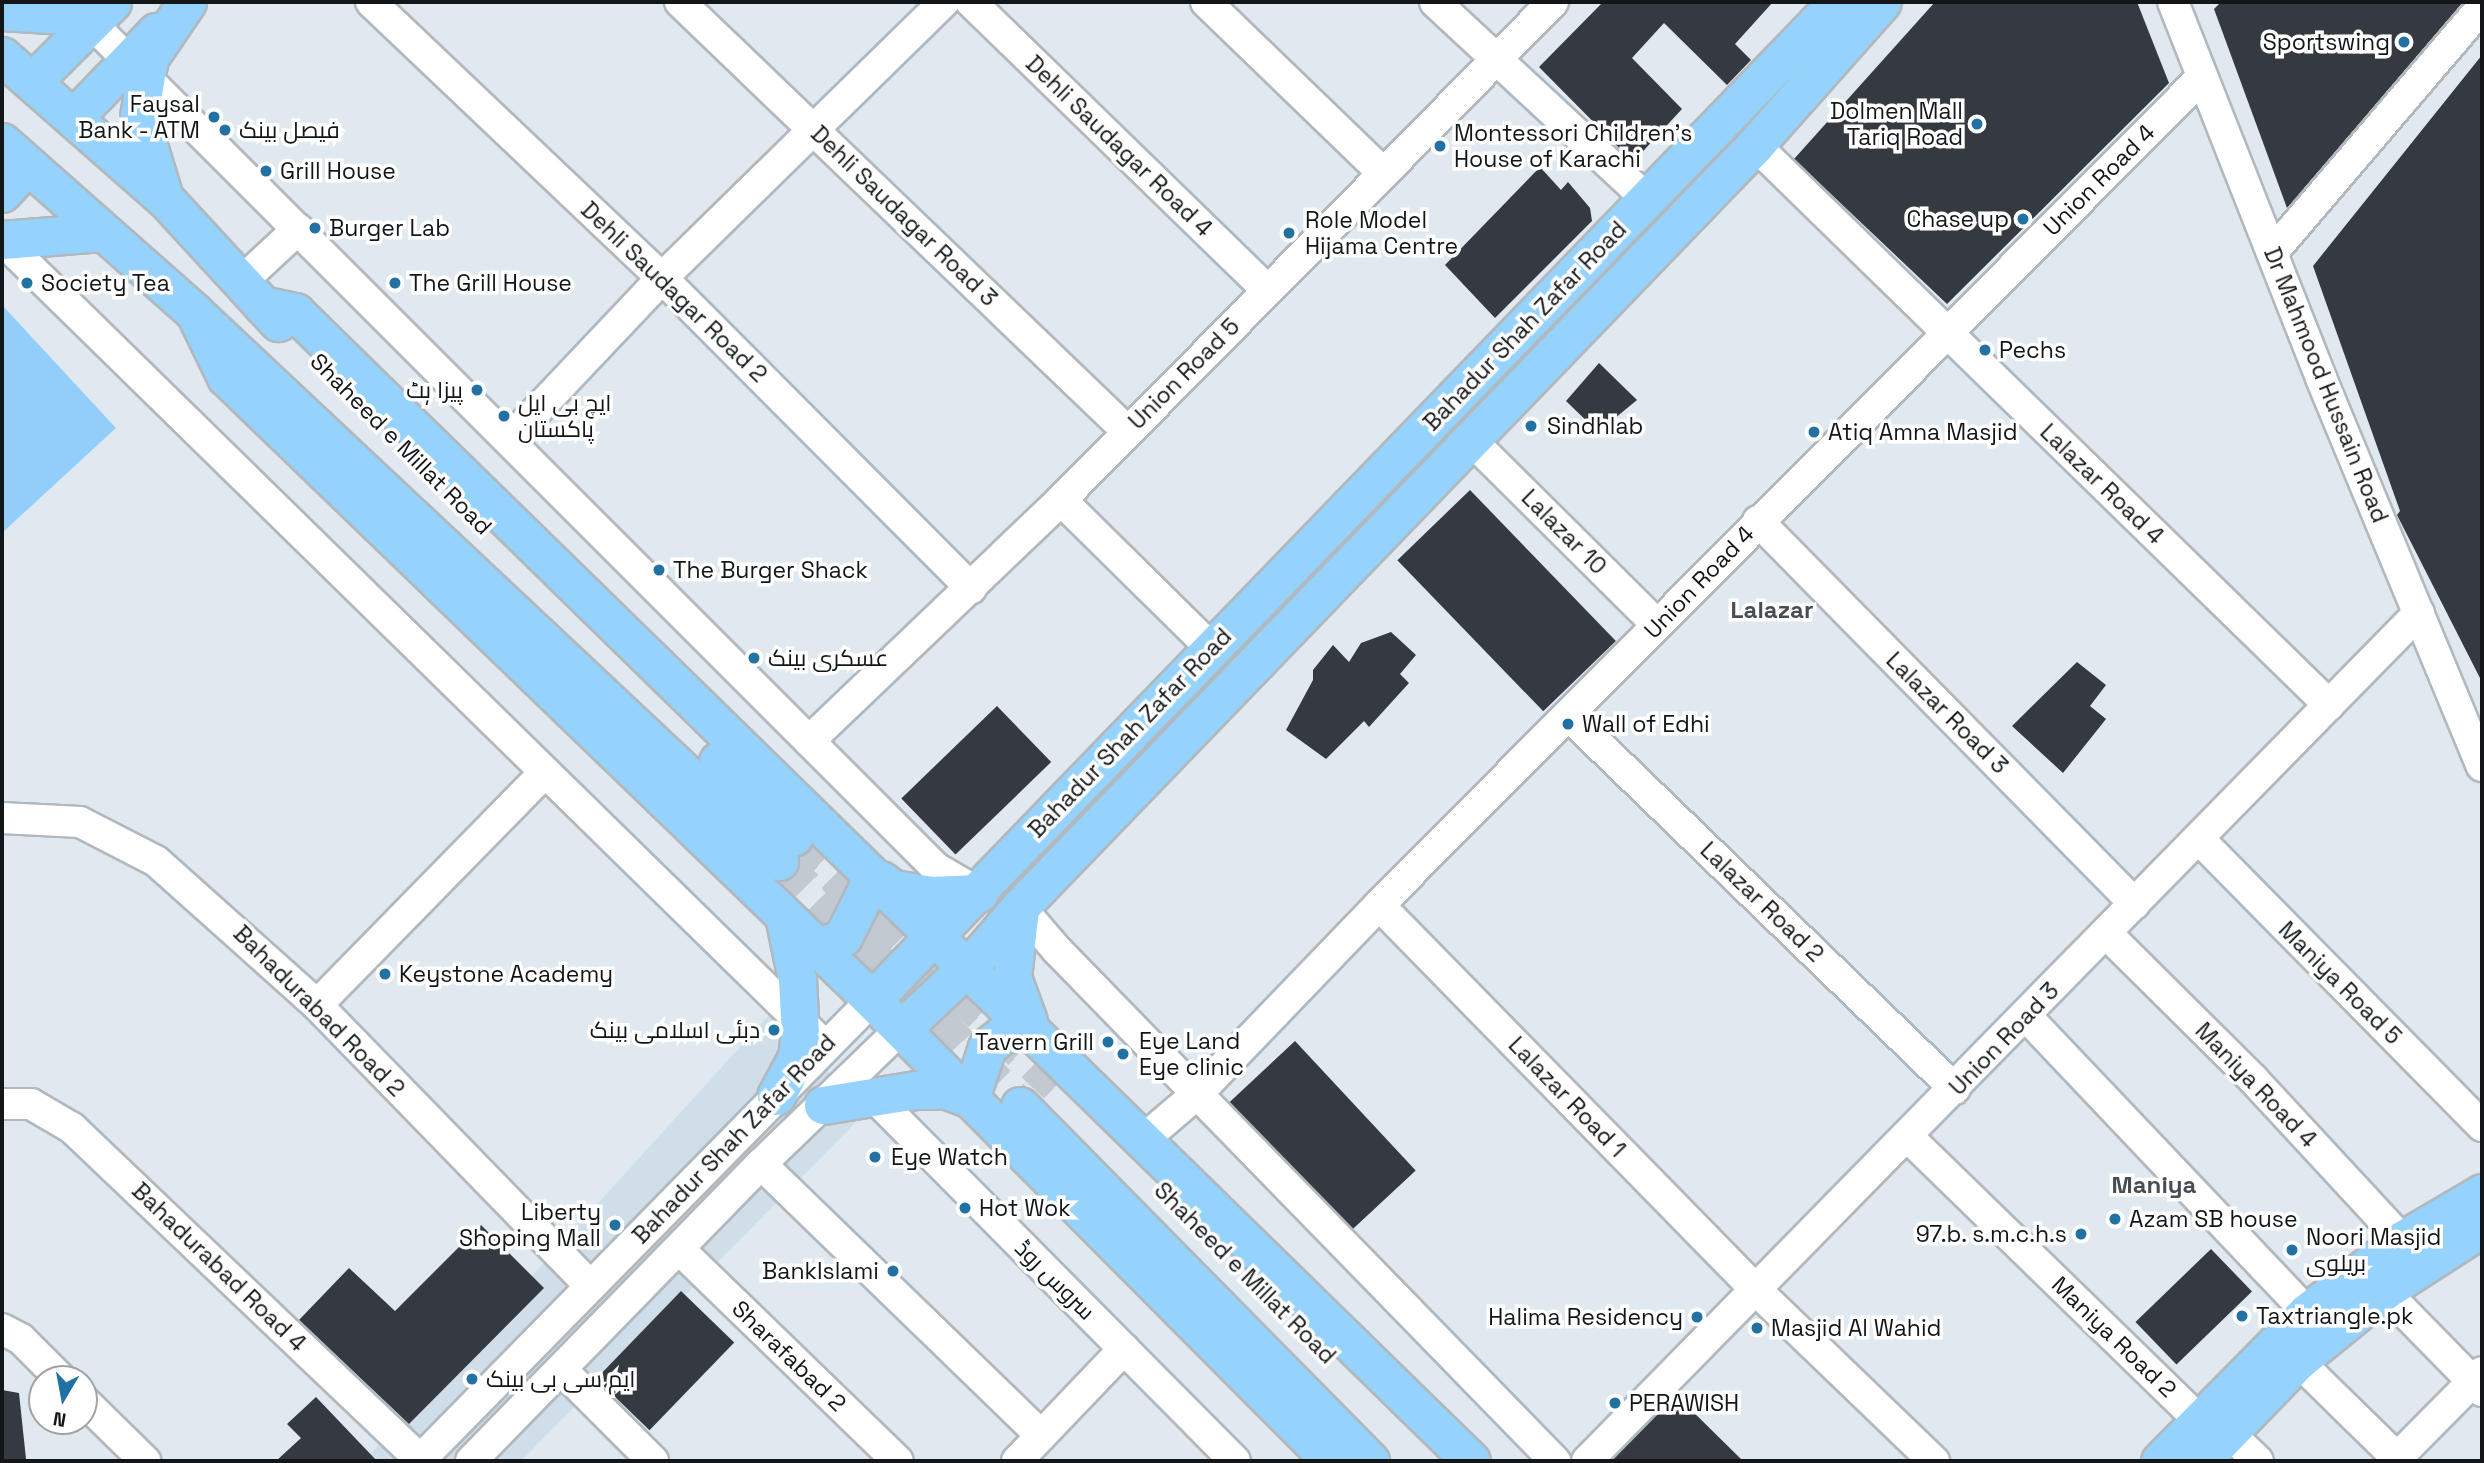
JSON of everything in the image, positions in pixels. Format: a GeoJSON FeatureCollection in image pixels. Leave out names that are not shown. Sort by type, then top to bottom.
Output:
{"type":"FeatureCollection","features":[{"type":"Feature","properties":{"kind":"main road"},"geometry":{"type":"LineString","coordinates":[[75,116],[149,58],[187,2]]}},
{"type":"Feature","properties":{"kind":"main road","name":"Bahadur Shah Zafar Road"},"geometry":{"type":"LineString","coordinates":[[872,1000],[979,893],[1837,2]]}},
{"type":"Feature","properties":{"kind":"main road","name":"Bahadur Shah Zafar Road"},"geometry":{"type":"LineString","coordinates":[[901,1029],[965,967],[1755,145],[1882,2]]}},
{"type":"Feature","properties":{"kind":"main road"},"geometry":{"type":"LineString","coordinates":[[2,11],[92,10]]}},
{"type":"Feature","properties":{"kind":"main road"},"geometry":{"type":"LineString","coordinates":[[33,81],[92,10]]}},
{"type":"Feature","properties":{"kind":"main road","name":"Shaheed e Millat Road"},"geometry":{"type":"LineString","coordinates":[[2,56],[75,116],[166,200],[251,293],[787,849],[15,153]]}},
{"type":"Feature","properties":{"kind":"main road"},"geometry":{"type":"LineString","coordinates":[[137,69],[139,116],[147,153],[166,200]]}},
{"type":"Feature","properties":{"kind":"main road"},"geometry":{"type":"LineString","coordinates":[[2,193],[15,153]]}},
{"type":"Feature","properties":{"kind":"main road"},"geometry":{"type":"LineString","coordinates":[[2,240],[102,232]]}},
{"type":"Feature","properties":{"kind":"main road"},"geometry":{"type":"LineString","coordinates":[[251,293],[295,312],[1471,1461]]}},
{"type":"Feature","properties":{"kind":"main road"},"geometry":{"type":"LineString","coordinates":[[195,313],[226,377],[872,1000],[1332,1461]]}},
{"type":"Feature","properties":{"kind":"main road"},"geometry":{"type":"LineString","coordinates":[[868,872],[893,889],[929,895],[979,893]]}},
{"type":"Feature","properties":{"kind":"main road"},"geometry":{"type":"LineString","coordinates":[[810,942],[827,945],[843,937],[868,872]]}},
{"type":"Feature","properties":{"kind":"main road"},"geometry":{"type":"LineString","coordinates":[[1020,907],[1012,977],[1031,1032]]}},
{"type":"Feature","properties":{"kind":"main road"},"geometry":{"type":"LineString","coordinates":[[776,1096],[797,1057],[799,1021],[791,940],[784,916]]}},
{"type":"Feature","properties":{"kind":"main road"},"geometry":{"type":"LineString","coordinates":[[970,1100],[987,1047],[1002,1035],[1031,1032]]}},
{"type":"Feature","properties":{"kind":"main road","name":"Shaheed e Millat Road"},"geometry":{"type":"LineString","coordinates":[[1057,1085],[1434,1461]]}},
{"type":"Feature","properties":{"kind":"main road"},"geometry":{"type":"LineString","coordinates":[[824,1105],[947,1090],[970,1100]]}},
{"type":"Feature","properties":{"kind":"main road","name":"Shaheed e Millat Road"},"geometry":{"type":"LineString","coordinates":[[1020,1106],[1370,1461]]}},
{"type":"Feature","properties":{"kind":"main road"},"geometry":{"type":"LineString","coordinates":[[2201,1461],[2215,1427],[2307,1312],[2402,1240],[2482,1193]]}},
{"type":"Feature","properties":{"kind":"main road"},"geometry":{"type":"LineString","coordinates":[[2160,1461],[2215,1427],[2384,1291],[2479,1234]]}},
{"type":"Feature","properties":{"kind":"street","name":"Dehli Saudagar Road 2"},"geometry":{"type":"LineString","coordinates":[[371,2],[662,278],[971,588]]}},
{"type":"Feature","properties":{"kind":"street","name":"Dehli Saudagar Road 3"},"geometry":{"type":"LineString","coordinates":[[680,2],[1127,431]]}},
{"type":"Feature","properties":{"kind":"street"},"geometry":{"type":"LineString","coordinates":[[510,439],[662,278],[944,2]]}},
{"type":"Feature","properties":{"kind":"street","name":"Dehli Saudagar Road 4"},"geometry":{"type":"LineString","coordinates":[[971,2],[1267,290]]}},
{"type":"Feature","properties":{"kind":"street"},"geometry":{"type":"LineString","coordinates":[[1206,2],[1383,173]]}},
{"type":"Feature","properties":{"kind":"street"},"geometry":{"type":"LineString","coordinates":[[1435,2],[1495,61],[1647,200]]}},
{"type":"Feature","properties":{"kind":"street","name":"Union Road 5"},"geometry":{"type":"LineString","coordinates":[[809,741],[1061,500],[1553,2]]}},
{"type":"Feature","properties":{"kind":"street","name":"Dr Mahmood Hussain Road"},"geometry":{"type":"LineString","coordinates":[[2173,2],[2419,613],[2481,753]]}},
{"type":"Feature","properties":{"kind":"street"},"geometry":{"type":"LineString","coordinates":[[2272,253],[2482,7]]}},
{"type":"Feature","properties":{"kind":"street"},"geometry":{"type":"LineString","coordinates":[[92,10],[137,69],[510,439],[936,868],[979,893]]}},
{"type":"Feature","properties":{"kind":"street","name":"Union Road 4"},"geometry":{"type":"LineString","coordinates":[[1143,1140],[1199,1092],[1379,905],[2202,76]]}},
{"type":"Feature","properties":{"kind":"street","name":"Lalazar Road 4"},"geometry":{"type":"LineString","coordinates":[[1755,145],[2329,705]]}},
{"type":"Feature","properties":{"kind":"street"},"geometry":{"type":"LineString","coordinates":[[251,293],[298,229]]}},
{"type":"Feature","properties":{"kind":"street"},"geometry":{"type":"LineString","coordinates":[[2,240],[825,1046]]}},
{"type":"Feature","properties":{"kind":"street","name":"Lalazar 10"},"geometry":{"type":"LineString","coordinates":[[1471,440],[1657,625]]}},
{"type":"Feature","properties":{"kind":"street"},"geometry":{"type":"LineString","coordinates":[[1061,500],[1212,649]]}},
{"type":"Feature","properties":{"kind":"street","name":"Lalazar Road 3"},"geometry":{"type":"LineString","coordinates":[[1758,522],[2135,904]]}},
{"type":"Feature","properties":{"kind":"street","name":"Union Road 3"},"geometry":{"type":"LineString","coordinates":[[1587,1461],[1754,1289],[1908,1137],[2419,613]]}},
{"type":"Feature","properties":{"kind":"street","name":"Lalazar Road 2"},"geometry":{"type":"LineString","coordinates":[[1568,715],[1955,1089]]}},
{"type":"Feature","properties":{"kind":"street"},"geometry":{"type":"LineString","coordinates":[[317,1005],[545,772]]}},
{"type":"Feature","properties":{"kind":"street","name":"Bahadurabad Road 2"},"geometry":{"type":"LineString","coordinates":[[2,818],[80,822],[156,861],[317,1005],[590,1286]]}},
{"type":"Feature","properties":{"kind":"street","name":"Maniya Road 5"},"geometry":{"type":"LineString","coordinates":[[2199,839],[2482,1126]]}},
{"type":"Feature","properties":{"kind":"street","name":"Lalazar Road 1"},"geometry":{"type":"LineString","coordinates":[[1379,905],[1754,1289],[1934,1461]]}},
{"type":"Feature","properties":{"kind":"street"},"geometry":{"type":"LineString","coordinates":[[1020,907],[1057,950],[1199,1092],[1555,1461]]}},
{"type":"Feature","properties":{"kind":"street","name":"Maniya Road 4"},"geometry":{"type":"LineString","coordinates":[[2107,934],[2253,1079],[2402,1240]]}},
{"type":"Feature","properties":{"kind":"street","name":"Bahadur Shah Zafar Road"},"geometry":{"type":"LineString","coordinates":[[420,1461],[872,1000]]}},
{"type":"Feature","properties":{"kind":"street"},"geometry":{"type":"LineString","coordinates":[[2026,1016],[2307,1312]]}},
{"type":"Feature","properties":{"kind":"street","name":"Bahadur Shah Zafar Road"},"geometry":{"type":"LineString","coordinates":[[471,1461],[680,1251],[761,1164],[901,1029]]}},
{"type":"Feature","properties":{"kind":"street","name":"سروس روڈ"},"geometry":{"type":"LineString","coordinates":[[875,1098],[1235,1461]]}},
{"type":"Feature","properties":{"kind":"street","name":"Bahadurabad Road 4"},"geometry":{"type":"LineString","coordinates":[[2,1104],[31,1104],[72,1128],[420,1461]]}},
{"type":"Feature","properties":{"kind":"street","name":"Maniya Road 2"},"geometry":{"type":"LineString","coordinates":[[1908,1137],[2215,1427],[2258,1461]]}},
{"type":"Feature","properties":{"kind":"street"},"geometry":{"type":"LineString","coordinates":[[761,1164],[1041,1435]]}},
{"type":"Feature","properties":{"kind":"street","name":"Sharafabad 2"},"geometry":{"type":"LineString","coordinates":[[680,1251],[898,1461]]}},
{"type":"Feature","properties":{"kind":"street"},"geometry":{"type":"LineString","coordinates":[[2298,1361],[2397,1460],[2479,1382],[2384,1291]]}},
{"type":"Feature","properties":{"kind":"street"},"geometry":{"type":"LineString","coordinates":[[2,1329],[21,1339],[47,1365]]}},
{"type":"Feature","properties":{"kind":"street"},"geometry":{"type":"LineString","coordinates":[[1017,1461],[1124,1349]]}},
{"type":"Feature","properties":{"kind":"street"},"geometry":{"type":"LineString","coordinates":[[562,1370],[653,1461]]}},
{"type":"Feature","properties":{"kind":"street"},"geometry":{"type":"LineString","coordinates":[[98,1415],[145,1461]]}},
{"type":"Feature","properties":{"kind":"shaded area"},"geometry":{"type":"Polygon","coordinates":[[[2,305],[116,428],[2,533],[2,305]]]}},
{"type":"Feature","properties":{"kind":"shaded area"},"geometry":{"type":"Polygon","coordinates":[[[769,1015],[868,1110],[521,1461],[364,1461],[769,1015]]]}},
{"type":"Feature","properties":{"kind":"building"},"geometry":{"type":"Polygon","coordinates":[[[1603,2],[1773,2],[1735,44],[1751,60],[1727,85],[1664,23],[1632,58],[1682,109],[1633,162],[1539,67],[1603,2]]]}},
{"type":"Feature","properties":{"kind":"building","name":"Dolmen Mall Tariq Road"},"geometry":{"type":"Polygon","coordinates":[[[1935,2],[2137,2],[2169,83],[1947,304],[1794,159],[1935,2]]]}},
{"type":"Feature","properties":{"kind":"building"},"geometry":{"type":"Polygon","coordinates":[[[2221,2],[2463,2],[2287,208],[2214,9],[2221,2]]]}},
{"type":"Feature","properties":{"kind":"building"},"geometry":{"type":"Polygon","coordinates":[[[2482,55],[2482,682],[2397,515],[2400,511],[2313,266],[2482,55]]]}},
{"type":"Feature","properties":{"kind":"building"},"geometry":{"type":"Polygon","coordinates":[[[1540,167],[1561,190],[1568,182],[1590,208],[1592,221],[1495,318],[1445,265],[1540,167]]]}},
{"type":"Feature","properties":{"kind":"building"},"geometry":{"type":"Polygon","coordinates":[[[1599,363],[1637,400],[1598,432],[1566,401],[1599,363]]]}},
{"type":"Feature","properties":{"kind":"building"},"geometry":{"type":"Polygon","coordinates":[[[1470,490],[1616,641],[1543,711],[1397,560],[1470,490]]]}},
{"type":"Feature","properties":{"kind":"building"},"geometry":{"type":"Polygon","coordinates":[[[1391,632],[1416,655],[1400,674],[1409,683],[1369,727],[1364,721],[1326,759],[1286,730],[1313,680],[1313,670],[1333,645],[1349,662],[1361,643],[1391,632]]]}},
{"type":"Feature","properties":{"kind":"building"},"geometry":{"type":"Polygon","coordinates":[[[2077,662],[2106,685],[2090,706],[2106,719],[2063,773],[2012,726],[2077,662]]]}},
{"type":"Feature","properties":{"kind":"building"},"geometry":{"type":"Polygon","coordinates":[[[997,706],[1051,762],[956,854],[901,798],[997,706]]]}},
{"type":"Feature","properties":{"kind":"building"},"geometry":{"type":"Polygon","coordinates":[[[1295,1041],[1416,1170],[1350,1232],[1229,1102],[1295,1041]]]}},
{"type":"Feature","properties":{"kind":"building"},"geometry":{"type":"Polygon","coordinates":[[[481,1225],[544,1288],[409,1424],[299,1320],[349,1268],[395,1311],[481,1225]]]}},
{"type":"Feature","properties":{"kind":"building"},"geometry":{"type":"Polygon","coordinates":[[[2211,1249],[2252,1291],[2176,1364],[2135,1322],[2211,1249]]]}},
{"type":"Feature","properties":{"kind":"building"},"geometry":{"type":"Polygon","coordinates":[[[681,1291],[734,1342],[649,1430],[596,1379],[681,1291]]]}},
{"type":"Feature","properties":{"kind":"building"},"geometry":{"type":"Polygon","coordinates":[[[2,1390],[19,1393],[26,1459],[2,1461],[2,1390]]]}},
{"type":"Feature","properties":{"kind":"building"},"geometry":{"type":"Polygon","coordinates":[[[1676,1395],[1743,1461],[1611,1461],[1676,1395]]]}},
{"type":"Feature","properties":{"kind":"building"},"geometry":{"type":"Polygon","coordinates":[[[316,1397],[377,1461],[276,1461],[301,1438],[287,1424],[316,1397]]]}},
{"type":"Feature","properties":{"kind":"tunnel"},"geometry":{"type":"LineString","coordinates":[[794,837],[1057,1085]]}},
{"type":"Feature","properties":{"kind":"tunnel"},"geometry":{"type":"LineString","coordinates":[[779,861],[1020,1106]]}},
{"type":"Feature","properties":{"kind":"place","name":"Sportswing"},"geometry":{"type":"Point","coordinates":[2404,42]}},
{"type":"Feature","properties":{"kind":"place","name":"Faysal Bank - ATM"},"geometry":{"type":"Point","coordinates":[214,117]}},
{"type":"Feature","properties":{"kind":"place","name":"Dolmen Mall Tariq Road"},"geometry":{"type":"Point","coordinates":[1977,124]}},
{"type":"Feature","properties":{"kind":"place","name":"فیصل بینک"},"geometry":{"type":"Point","coordinates":[225,130]}},
{"type":"Feature","properties":{"kind":"place","name":"Montessori Children's House of Karachi"},"geometry":{"type":"Point","coordinates":[1440,146]}},
{"type":"Feature","properties":{"kind":"place","name":"Grill House"},"geometry":{"type":"Point","coordinates":[266,171]}},
{"type":"Feature","properties":{"kind":"place","name":"Chase up"},"geometry":{"type":"Point","coordinates":[2023,219]}},
{"type":"Feature","properties":{"kind":"place","name":"Burger Lab"},"geometry":{"type":"Point","coordinates":[315,228]}},
{"type":"Feature","properties":{"kind":"place","name":"Role Model Hijama Centre"},"geometry":{"type":"Point","coordinates":[1289,233]}},
{"type":"Feature","properties":{"kind":"place","name":"Society Tea"},"geometry":{"type":"Point","coordinates":[27,283]}},
{"type":"Feature","properties":{"kind":"place","name":"The Grill House"},"geometry":{"type":"Point","coordinates":[395,283]}},
{"type":"Feature","properties":{"kind":"place","name":"Pechs"},"geometry":{"type":"Point","coordinates":[1985,350]}},
{"type":"Feature","properties":{"kind":"place","name":"پیزا ہٹ"},"geometry":{"type":"Point","coordinates":[477,390]}},
{"type":"Feature","properties":{"kind":"place","name":"ایچ بی ایل پاکستان"},"geometry":{"type":"Point","coordinates":[504,416]}},
{"type":"Feature","properties":{"kind":"place","name":"Sindhlab"},"geometry":{"type":"Point","coordinates":[1531,426]}},
{"type":"Feature","properties":{"kind":"place","name":"Atiq Amna Masjid"},"geometry":{"type":"Point","coordinates":[1814,432]}},
{"type":"Feature","properties":{"kind":"place","name":"The Burger Shack"},"geometry":{"type":"Point","coordinates":[659,570]}},
{"type":"Feature","properties":{"kind":"place","name":"عسکری بینک"},"geometry":{"type":"Point","coordinates":[754,658]}},
{"type":"Feature","properties":{"kind":"place","name":"Wall of Edhi"},"geometry":{"type":"Point","coordinates":[1568,724]}},
{"type":"Feature","properties":{"kind":"place","name":"Keystone Academy"},"geometry":{"type":"Point","coordinates":[385,974]}},
{"type":"Feature","properties":{"kind":"place","name":"دبئی اسلامی بینک"},"geometry":{"type":"Point","coordinates":[774,1030]}},
{"type":"Feature","properties":{"kind":"place","name":"Tavern Grill"},"geometry":{"type":"Point","coordinates":[1108,1042]}},
{"type":"Feature","properties":{"kind":"place","name":"Eye Land Eye clinic"},"geometry":{"type":"Point","coordinates":[1123,1054]}},
{"type":"Feature","properties":{"kind":"place","name":"Eye Watch"},"geometry":{"type":"Point","coordinates":[875,1157]}},
{"type":"Feature","properties":{"kind":"place","name":"Hot Wok"},"geometry":{"type":"Point","coordinates":[965,1208]}},
{"type":"Feature","properties":{"kind":"place","name":"Azam SB house"},"geometry":{"type":"Point","coordinates":[2115,1219]}},
{"type":"Feature","properties":{"kind":"place","name":"Liberty Shoping Mall"},"geometry":{"type":"Point","coordinates":[615,1225]}},
{"type":"Feature","properties":{"kind":"place","name":"97.b. s.m.c.h.s"},"geometry":{"type":"Point","coordinates":[2081,1234]}},
{"type":"Feature","properties":{"kind":"place","name":"Noori Masjid بریلوی"},"geometry":{"type":"Point","coordinates":[2292,1250]}},
{"type":"Feature","properties":{"kind":"place","name":"BankIslami"},"geometry":{"type":"Point","coordinates":[893,1271]}},
{"type":"Feature","properties":{"kind":"place","name":"Taxtriangle.pk"},"geometry":{"type":"Point","coordinates":[2242,1316]}},
{"type":"Feature","properties":{"kind":"place","name":"Halima Residency"},"geometry":{"type":"Point","coordinates":[1697,1317]}},
{"type":"Feature","properties":{"kind":"place","name":"Masjid Al Wahid"},"geometry":{"type":"Point","coordinates":[1757,1328]}},
{"type":"Feature","properties":{"kind":"place","name":"ایم سی بی بینک"},"geometry":{"type":"Point","coordinates":[472,1379]}},
{"type":"Feature","properties":{"kind":"place","name":"PERAWISH"},"geometry":{"type":"Point","coordinates":[1615,1403]}},
{"type":"Feature","properties":{"kind":"district","name":"Lalazar"},"geometry":{"type":"Point","coordinates":[1772,610]}},
{"type":"Feature","properties":{"kind":"district","name":"Maniya"},"geometry":{"type":"Point","coordinates":[2154,1185]}}]}
